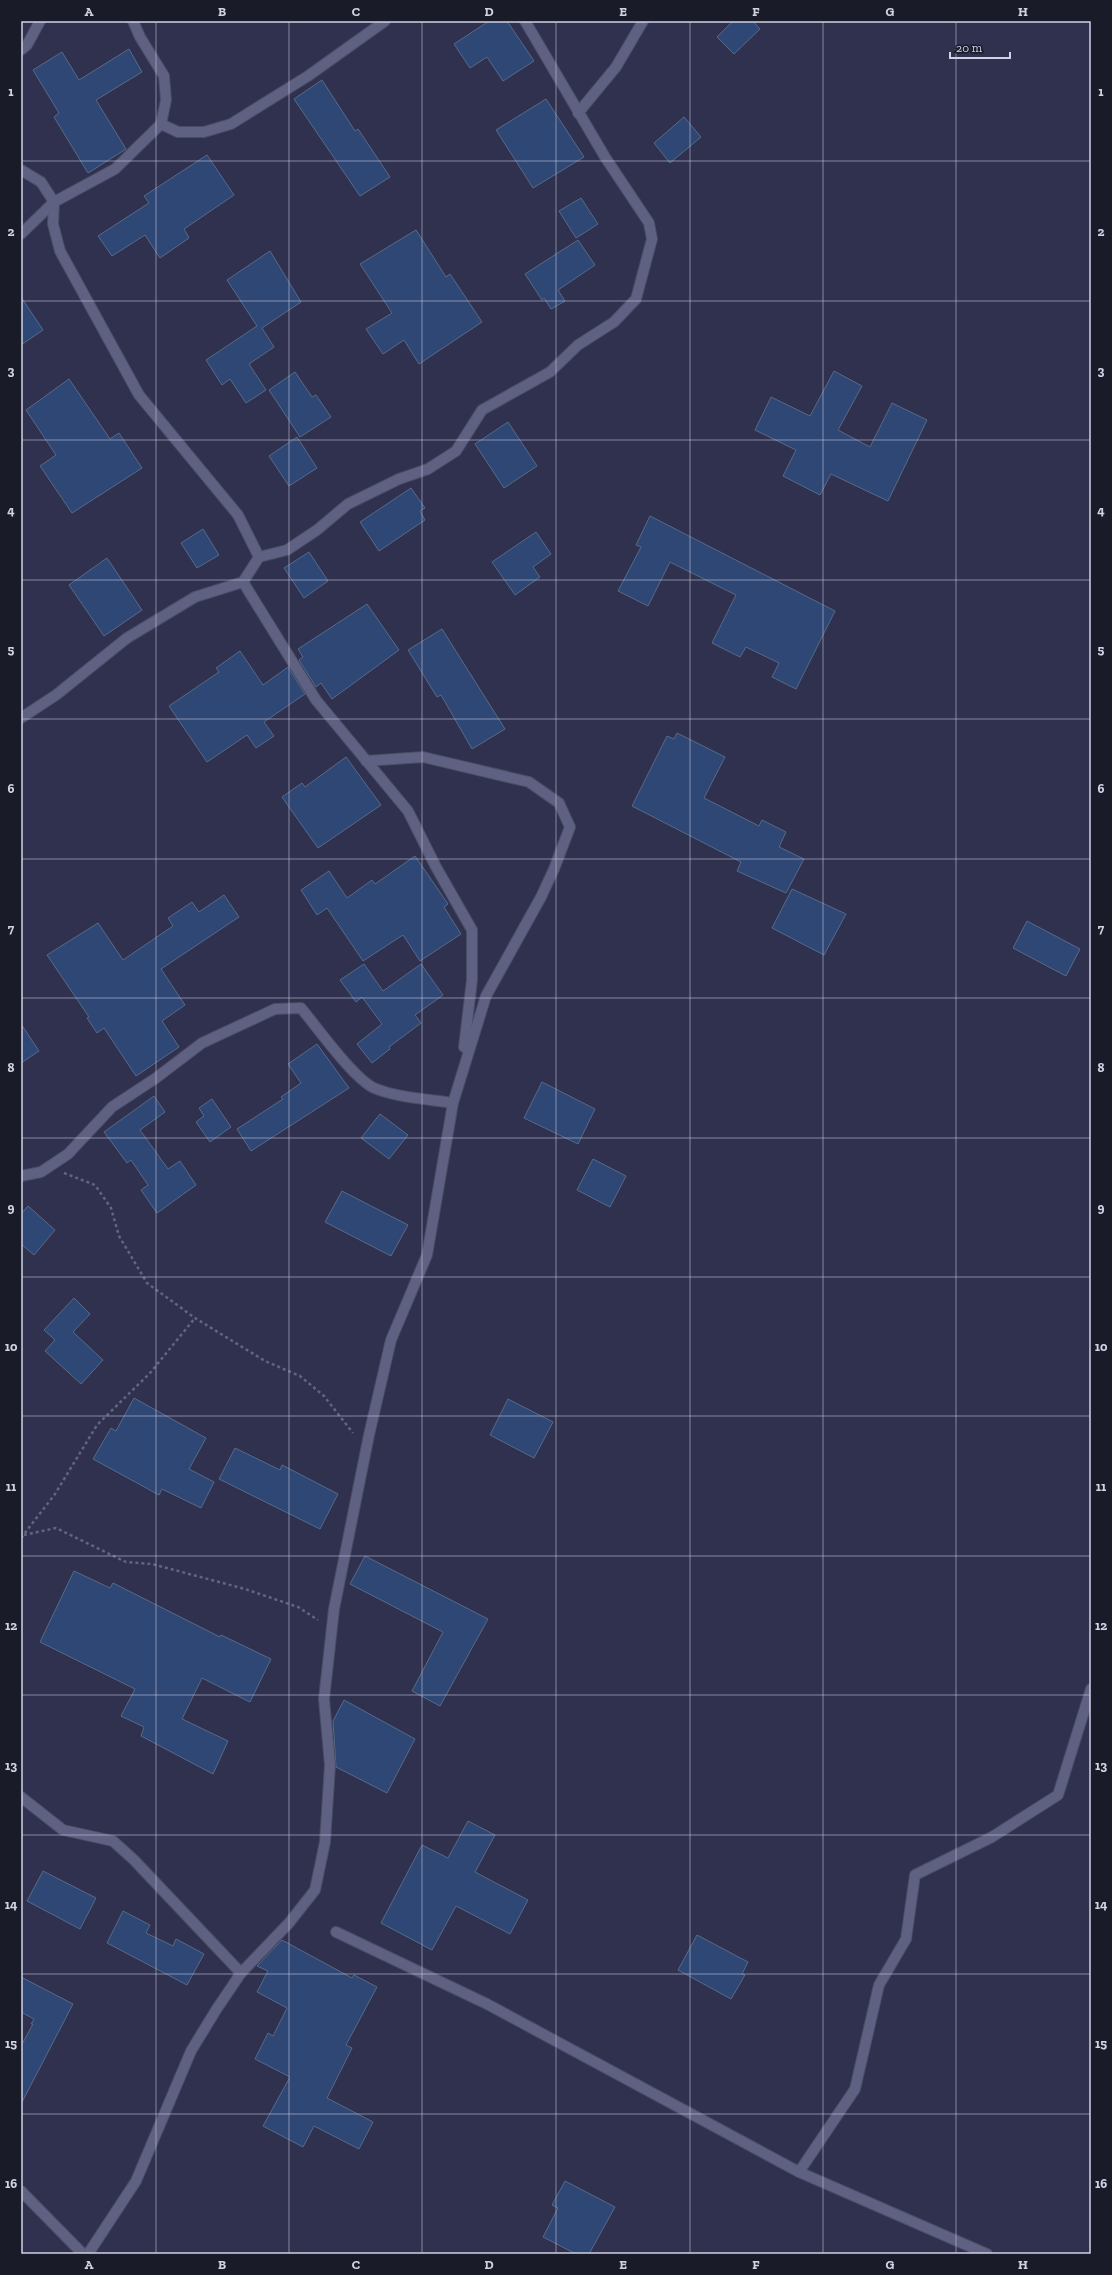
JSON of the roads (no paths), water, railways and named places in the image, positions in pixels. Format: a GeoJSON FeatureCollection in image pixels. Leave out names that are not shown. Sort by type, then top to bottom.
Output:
{"type":"FeatureCollection","features":[{"type":"Feature","properties":{"kind":"street"},"geometry":{"type":"LineString","coordinates":[[21,50],[27,45],[40,21]]}},
{"type":"Feature","properties":{"kind":"street"},"geometry":{"type":"LineString","coordinates":[[21,234],[54,202],[114,169],[161,124],[166,100],[164,76],[140,37],[133,21]]}},
{"type":"Feature","properties":{"kind":"street"},"geometry":{"type":"LineString","coordinates":[[161,124],[178,132],[204,132],[231,124],[308,76],[385,21]]}},
{"type":"Feature","properties":{"kind":"street"},"geometry":{"type":"LineString","coordinates":[[21,718],[56,695],[127,638],[195,597],[243,582],[259,557],[287,550],[317,530],[348,504],[399,478],[428,469],[456,451],[482,410],[550,372],[578,346],[614,322],[636,300],[652,239],[649,223],[578,113],[525,21]]}},
{"type":"Feature","properties":{"kind":"street"},"geometry":{"type":"LineString","coordinates":[[578,113],[616,67],[643,21]]}},
{"type":"Feature","properties":{"kind":"street"},"geometry":{"type":"LineString","coordinates":[[21,170],[41,182],[54,202],[53,224],[60,251],[139,395],[238,515],[259,557]]}},
{"type":"Feature","properties":{"kind":"street"},"geometry":{"type":"LineString","coordinates":[[243,582],[316,700],[408,811],[436,867],[472,930],[472,980],[462,1069]]}},
{"type":"Feature","properties":{"kind":"street"},"geometry":{"type":"LineString","coordinates":[[88,2254],[136,2181],[191,2051],[241,1973],[289,1923],[315,1890],[325,1842],[326,1827],[330,1765],[324,1699],[332,1628],[366,1449],[391,1340],[426,1254],[453,1103],[462,1069],[486,996],[541,897],[554,869],[570,827],[559,803],[529,782],[423,757],[366,761]]}},
{"type":"Feature","properties":{"kind":"street"},"geometry":{"type":"LineString","coordinates":[[21,1176],[41,1172],[68,1154],[112,1107],[156,1078],[202,1043],[275,1009],[301,1008],[355,1073],[373,1088],[413,1097],[453,1103]]}},
{"type":"Feature","properties":{"kind":"street"},"geometry":{"type":"LineString","coordinates":[[800,2172],[855,2089],[879,1985],[906,1939],[914,1875],[992,1837],[1058,1795],[1091,1689]]}},
{"type":"Feature","properties":{"kind":"street"},"geometry":{"type":"LineString","coordinates":[[21,1797],[63,1830],[113,1841],[134,1860],[241,1973]]}},
{"type":"Feature","properties":{"kind":"street"},"geometry":{"type":"LineString","coordinates":[[336,1932],[487,2004],[800,2172],[987,2254]]}},
{"type":"Feature","properties":{"kind":"street"},"geometry":{"type":"LineString","coordinates":[[21,2191],[83,2254]]}}]}
